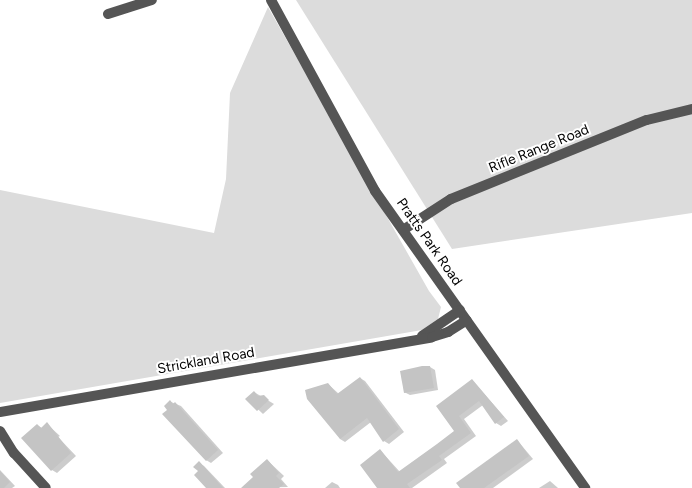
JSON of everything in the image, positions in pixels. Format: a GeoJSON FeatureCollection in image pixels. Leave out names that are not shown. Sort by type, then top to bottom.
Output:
{"type":"FeatureCollection","features":[{"type":"Feature","properties":{"kind":"street"},"geometry":{"type":"LineString","coordinates":[[108,14],[152,0]]}},
{"type":"Feature","properties":{"kind":"street","name":"Pratts Park Road"},"geometry":{"type":"LineString","coordinates":[[271,0],[375,191],[585,488]]}},
{"type":"Feature","properties":{"kind":"street","name":"Rifle Range Road"},"geometry":{"type":"LineString","coordinates":[[404,230],[451,199],[647,120],[692,109]]}},
{"type":"Feature","properties":{"kind":"street","name":"Strickland Road"},"geometry":{"type":"LineString","coordinates":[[417,338],[460,310]]}},
{"type":"Feature","properties":{"kind":"street","name":"Strickland Road"},"geometry":{"type":"LineString","coordinates":[[0,412],[442,334],[467,320]]}},
{"type":"Feature","properties":{"kind":"street"},"geometry":{"type":"LineString","coordinates":[[0,431],[14,453],[46,488]]}},
{"type":"Feature","properties":{"kind":"shaded area"},"geometry":{"type":"Polygon","coordinates":[[[296,0],[692,0],[692,213],[452,249],[296,0]]]}},
{"type":"Feature","properties":{"kind":"shaded area"},"geometry":{"type":"Polygon","coordinates":[[[268,7],[429,291],[441,307],[438,319],[422,330],[0,403],[0,190],[214,233],[226,179],[230,93],[268,7]]]}},
{"type":"Feature","properties":{"kind":"building"},"geometry":{"type":"Polygon","coordinates":[[[422,366],[430,366],[434,388],[404,393],[400,371],[422,366]]]}},
{"type":"Feature","properties":{"kind":"building"},"geometry":{"type":"Polygon","coordinates":[[[360,377],[399,429],[383,442],[367,418],[340,439],[307,399],[305,390],[328,383],[337,394],[360,377]]]}},
{"type":"Feature","properties":{"kind":"building"},"geometry":{"type":"Polygon","coordinates":[[[472,379],[504,417],[495,424],[479,401],[459,416],[471,433],[439,456],[442,460],[407,484],[410,488],[377,488],[360,465],[380,449],[398,472],[454,431],[436,406],[472,379]]]}},
{"type":"Feature","properties":{"kind":"building"},"geometry":{"type":"Polygon","coordinates":[[[254,391],[258,396],[264,395],[269,400],[257,411],[245,399],[254,391]]]}},
{"type":"Feature","properties":{"kind":"building"},"geometry":{"type":"Polygon","coordinates":[[[170,400],[173,404],[175,402],[218,450],[206,461],[162,414],[167,410],[164,406],[170,400]]]}},
{"type":"Feature","properties":{"kind":"building"},"geometry":{"type":"Polygon","coordinates":[[[47,422],[71,453],[51,471],[21,438],[37,424],[41,428],[47,422]]]}},
{"type":"Feature","properties":{"kind":"building"},"geometry":{"type":"Polygon","coordinates":[[[517,439],[529,456],[484,488],[460,488],[456,483],[517,439]]]}},
{"type":"Feature","properties":{"kind":"building"},"geometry":{"type":"Polygon","coordinates":[[[267,459],[279,473],[276,476],[284,484],[279,488],[241,488],[253,477],[250,474],[267,459]]]}},
{"type":"Feature","properties":{"kind":"building"},"geometry":{"type":"Polygon","coordinates":[[[199,461],[223,488],[206,488],[194,475],[198,471],[193,467],[199,461]]]}},
{"type":"Feature","properties":{"kind":"building"},"geometry":{"type":"Polygon","coordinates":[[[0,471],[10,482],[4,488],[0,488],[0,471]]]}}]}
